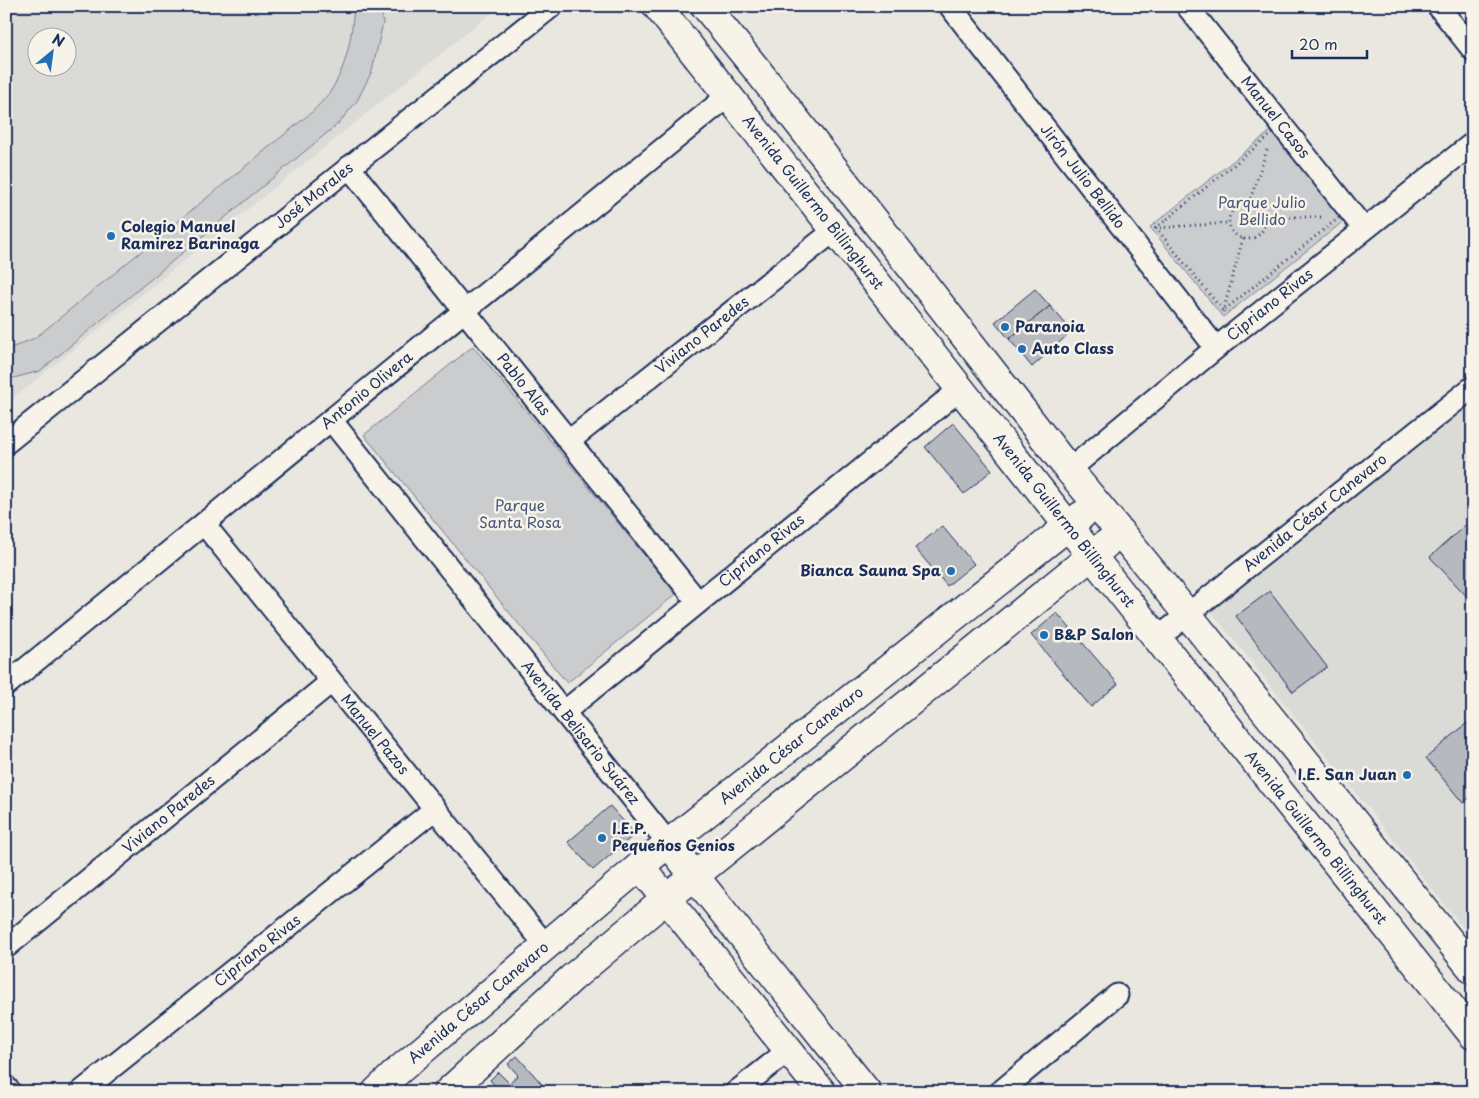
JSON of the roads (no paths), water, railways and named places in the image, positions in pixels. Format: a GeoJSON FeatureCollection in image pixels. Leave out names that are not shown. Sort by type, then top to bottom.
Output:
{"type":"FeatureCollection","features":[{"type":"Feature","properties":{"kind":"main road","name":"Avenida Guillermo Billinghurst"},"geometry":{"type":"LineString","coordinates":[[657,6],[836,230],[1091,556],[1473,1035]]}},
{"type":"Feature","properties":{"kind":"main road"},"geometry":{"type":"LineString","coordinates":[[705,6],[758,71],[1069,470],[1473,970]]}},
{"type":"Feature","properties":{"kind":"main road","name":"Avenida César Canevaro"},"geometry":{"type":"LineString","coordinates":[[376,1092],[398,1071],[640,866],[1097,503]]}},
{"type":"Feature","properties":{"kind":"main road"},"geometry":{"type":"LineString","coordinates":[[448,1092],[572,978],[666,899],[1120,533]]}},
{"type":"Feature","properties":{"kind":"main road","name":"Avenida Belisario Suárez"},"geometry":{"type":"LineString","coordinates":[[669,844],[867,1092]]}},
{"type":"Feature","properties":{"kind":"main road"},"geometry":{"type":"LineString","coordinates":[[640,866],[822,1092]]}},
{"type":"Feature","properties":{"kind":"street","name":"José Morales"},"geometry":{"type":"LineString","coordinates":[[6,443],[552,6]]}},
{"type":"Feature","properties":{"kind":"street","name":"Jirón Julio Bellido"},"geometry":{"type":"LineString","coordinates":[[950,6],[1216,348]]}},
{"type":"Feature","properties":{"kind":"street","name":"Manuel Casos"},"geometry":{"type":"LineString","coordinates":[[1187,6],[1278,129],[1364,229]]}},
{"type":"Feature","properties":{"kind":"street"},"geometry":{"type":"LineString","coordinates":[[1438,6],[1473,50]]}},
{"type":"Feature","properties":{"kind":"street","name":"Antonio Olivera"},"geometry":{"type":"LineString","coordinates":[[6,685],[728,95]]}},
{"type":"Feature","properties":{"kind":"street","name":"Cipriano Rivas"},"geometry":{"type":"LineString","coordinates":[[1069,470],[1216,348],[1473,143]]}},
{"type":"Feature","properties":{"kind":"street","name":"Pablo Alas"},"geometry":{"type":"LineString","coordinates":[[349,167],[698,602]]}},
{"type":"Feature","properties":{"kind":"street","name":"Viviano Paredes"},"geometry":{"type":"LineString","coordinates":[[569,441],[836,230]]}},
{"type":"Feature","properties":{"kind":"street","name":"Avenida César Canevaro"},"geometry":{"type":"LineString","coordinates":[[1158,638],[1473,387]]}},
{"type":"Feature","properties":{"kind":"street","name":"Cipriano Rivas"},"geometry":{"type":"LineString","coordinates":[[564,712],[961,389]]}},
{"type":"Feature","properties":{"kind":"street","name":"Avenida Belisario Suárez"},"geometry":{"type":"LineString","coordinates":[[331,420],[669,844]]}},
{"type":"Feature","properties":{"kind":"street","name":"Manuel Pazos"},"geometry":{"type":"LineString","coordinates":[[204,524],[546,947]]}},
{"type":"Feature","properties":{"kind":"street","name":"Viviano Paredes"},"geometry":{"type":"LineString","coordinates":[[6,947],[332,682]]}},
{"type":"Feature","properties":{"kind":"street","name":"Cipriano Rivas"},"geometry":{"type":"LineString","coordinates":[[81,1092],[435,809]]}},
{"type":"Feature","properties":{"kind":"street"},"geometry":{"type":"LineString","coordinates":[[1000,1092],[1117,995]]}},
{"type":"Feature","properties":{"kind":"street"},"geometry":{"type":"LineString","coordinates":[[736,1092],[789,1050]]}},
{"type":"Feature","properties":{"kind":"street"},"geometry":{"type":"LineString","coordinates":[[6,1087],[10,1092]]}},
{"type":"Feature","properties":{"kind":"place","name":"Colegio Manuel Ramirez Barinaga"},"geometry":{"type":"Point","coordinates":[111,236]}},
{"type":"Feature","properties":{"kind":"place","name":"Paranoia"},"geometry":{"type":"Point","coordinates":[1005,327]}},
{"type":"Feature","properties":{"kind":"place","name":"Auto Class"},"geometry":{"type":"Point","coordinates":[1022,349]}},
{"type":"Feature","properties":{"kind":"place","name":"Bianca Sauna Spa"},"geometry":{"type":"Point","coordinates":[951,571]}},
{"type":"Feature","properties":{"kind":"place","name":"B&P Salon"},"geometry":{"type":"Point","coordinates":[1044,635]}},
{"type":"Feature","properties":{"kind":"place","name":"I.E. San Juan"},"geometry":{"type":"Point","coordinates":[1407,775]}},
{"type":"Feature","properties":{"kind":"place","name":"I.E.P. Pequeños Genios"},"geometry":{"type":"Point","coordinates":[602,838]}},
{"type":"Feature","properties":{"kind":"park label","name":"Parque Julio Bellido"},"geometry":{"type":"Point","coordinates":[1262,212]}},
{"type":"Feature","properties":{"kind":"park label","name":"Parque Santa Rosa"},"geometry":{"type":"Point","coordinates":[520,514]}}]}
